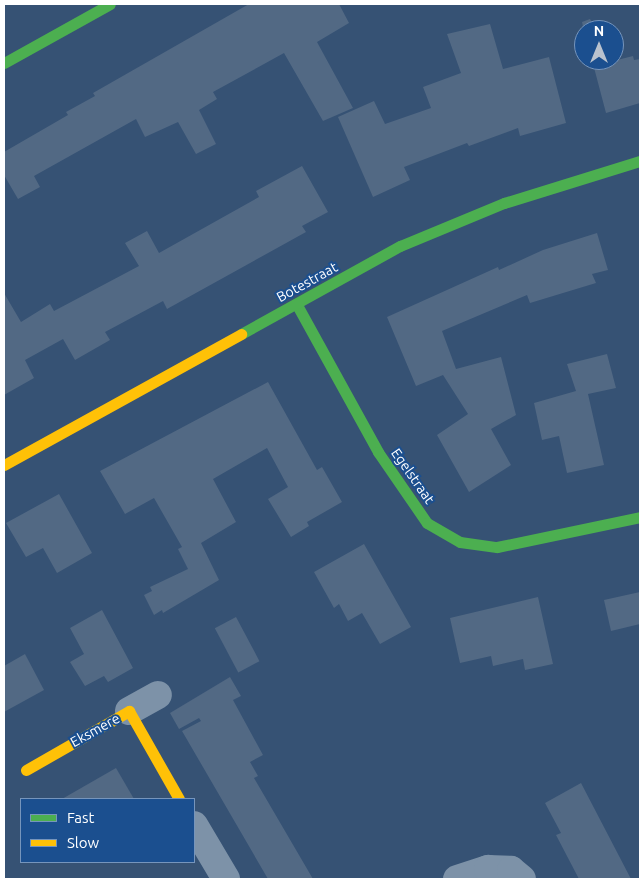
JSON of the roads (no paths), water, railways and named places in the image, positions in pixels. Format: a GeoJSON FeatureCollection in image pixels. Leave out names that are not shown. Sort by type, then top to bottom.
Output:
{"type":"FeatureCollection","features":[{"type":"Feature","properties":{"kind":"street"},"geometry":{"type":"LineString","coordinates":[[4,63],[110,4]]}},
{"type":"Feature","properties":{"kind":"street","name":"Botestraat"},"geometry":{"type":"LineString","coordinates":[[4,466],[409,242],[504,203],[640,161]]}},
{"type":"Feature","properties":{"kind":"street","name":"Egelstraat"},"geometry":{"type":"LineString","coordinates":[[297,304],[378,452],[427,523],[460,542],[496,547],[640,516]]}},
{"type":"Feature","properties":{"kind":"street"},"geometry":{"type":"LineString","coordinates":[[129,711],[158,696]]}},
{"type":"Feature","properties":{"kind":"street","name":"Eksmere"},"geometry":{"type":"LineString","coordinates":[[26,770],[129,711],[178,798]]}},
{"type":"Feature","properties":{"kind":"street"},"geometry":{"type":"LineString","coordinates":[[195,827],[226,879]]}},
{"type":"Feature","properties":{"kind":"street"},"geometry":{"type":"LineString","coordinates":[[457,879],[488,869],[511,870],[522,879]]}}]}
